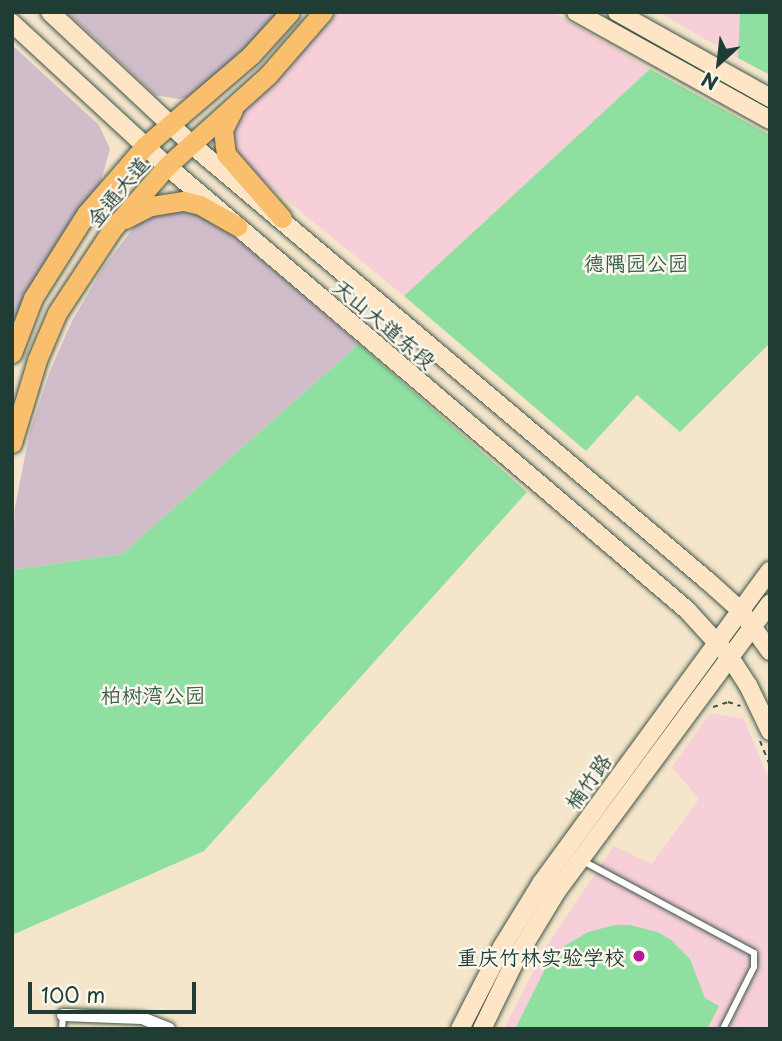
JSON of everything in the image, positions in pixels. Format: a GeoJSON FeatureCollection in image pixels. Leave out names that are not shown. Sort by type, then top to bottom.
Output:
{"type":"FeatureCollection","features":[{"type":"Feature","properties":{"kind":"main road","name":"天山大道东段"},"geometry":{"type":"LineString","coordinates":[[50,12],[191,144],[282,218],[740,610],[770,651]]}},
{"type":"Feature","properties":{"kind":"main road","name":"金通大道"},"geometry":{"type":"LineString","coordinates":[[12,353],[33,298],[86,214],[145,146],[251,55],[290,12]]}},
{"type":"Feature","properties":{"kind":"main road","name":"金通大道"},"geometry":{"type":"LineString","coordinates":[[12,443],[37,360],[57,313],[113,228],[167,166],[268,75],[323,12]]}},
{"type":"Feature","properties":{"kind":"main road"},"geometry":{"type":"LineString","coordinates":[[576,12],[770,120]]}},
{"type":"Feature","properties":{"kind":"main road"},"geometry":{"type":"LineString","coordinates":[[617,12],[770,98]]}},
{"type":"Feature","properties":{"kind":"main road","name":"天山大道东段"},"geometry":{"type":"LineString","coordinates":[[12,23],[167,166],[687,610],[729,656],[748,685],[763,731]]}},
{"type":"Feature","properties":{"kind":"main road"},"geometry":{"type":"LineString","coordinates":[[237,102],[223,130],[226,154],[282,218]]}},
{"type":"Feature","properties":{"kind":"main road"},"geometry":{"type":"LineString","coordinates":[[113,228],[151,206],[184,201],[200,205],[237,226]]}},
{"type":"Feature","properties":{"kind":"main road","name":"楠竹路"},"geometry":{"type":"LineString","coordinates":[[460,1029],[502,947],[542,882],[716,641],[770,571]]}},
{"type":"Feature","properties":{"kind":"main road","name":"楠竹路"},"geometry":{"type":"LineString","coordinates":[[482,1029],[535,926],[580,859],[770,603]]}},
{"type":"Feature","properties":{"kind":"street"},"geometry":{"type":"LineString","coordinates":[[63,1015],[142,1018],[169,1029]]}},
{"type":"Feature","properties":{"kind":"lane"},"geometry":{"type":"LineString","coordinates":[[580,859],[754,953],[754,967],[723,1029]]}},
{"type":"Feature","properties":{"kind":"lane"},"geometry":{"type":"LineString","coordinates":[[62,1029],[63,1015]]}},
{"type":"Feature","properties":{"kind":"path"},"geometry":{"type":"LineString","coordinates":[[707,711],[728,702],[741,707]]}},
{"type":"Feature","properties":{"kind":"path"},"geometry":{"type":"LineString","coordinates":[[763,731],[770,766]]}},
{"type":"Feature","properties":{"kind":"shaded area"},"geometry":{"type":"Polygon","coordinates":[[[67,12],[283,12],[193,96],[179,99],[155,95],[67,12]]]}},
{"type":"Feature","properties":{"kind":"shaded area"},"geometry":{"type":"Polygon","coordinates":[[[338,12],[553,12],[650,69],[404,296],[244,165],[234,141],[234,129],[246,107],[338,12]]]}},
{"type":"Feature","properties":{"kind":"shaded area"},"geometry":{"type":"Polygon","coordinates":[[[658,12],[740,12],[738,58],[658,12]]]}},
{"type":"Feature","properties":{"kind":"shaded area"},"geometry":{"type":"Polygon","coordinates":[[[12,45],[99,125],[110,149],[100,184],[12,330],[12,45]]]}},
{"type":"Feature","properties":{"kind":"shaded area"},"geometry":{"type":"Polygon","coordinates":[[[165,208],[195,211],[231,234],[359,344],[122,554],[12,570],[15,507],[30,431],[50,371],[72,321],[103,268],[134,227],[149,214],[165,208]]]}},
{"type":"Feature","properties":{"kind":"shaded area"},"geometry":{"type":"Polygon","coordinates":[[[710,713],[744,719],[770,783],[770,1029],[504,1029],[544,950],[614,846],[652,864],[699,799],[672,767],[710,713]]]}},
{"type":"Feature","properties":{"kind":"green space"},"geometry":{"type":"Polygon","coordinates":[[[740,12],[770,12],[770,75],[738,58],[740,12]]]}},
{"type":"Feature","properties":{"kind":"green space","name":"德隅园公园"},"geometry":{"type":"Polygon","coordinates":[[[650,69],[770,135],[770,343],[680,432],[637,395],[586,451],[404,296],[650,69]]]}},
{"type":"Feature","properties":{"kind":"green space","name":"柏树湾公园"},"geometry":{"type":"Polygon","coordinates":[[[359,344],[527,492],[204,851],[12,935],[12,570],[122,554],[359,344]]]}},
{"type":"Feature","properties":{"kind":"green space","name":"重庆竹林实验学校"},"geometry":{"type":"Polygon","coordinates":[[[615,925],[630,925],[657,932],[670,939],[690,959],[705,998],[719,1006],[707,1029],[515,1029],[545,969],[563,947],[588,932],[615,925]]]}},
{"type":"Feature","properties":{"kind":"place","name":"重庆竹林实验学校"},"geometry":{"type":"Point","coordinates":[639,956]}}]}
